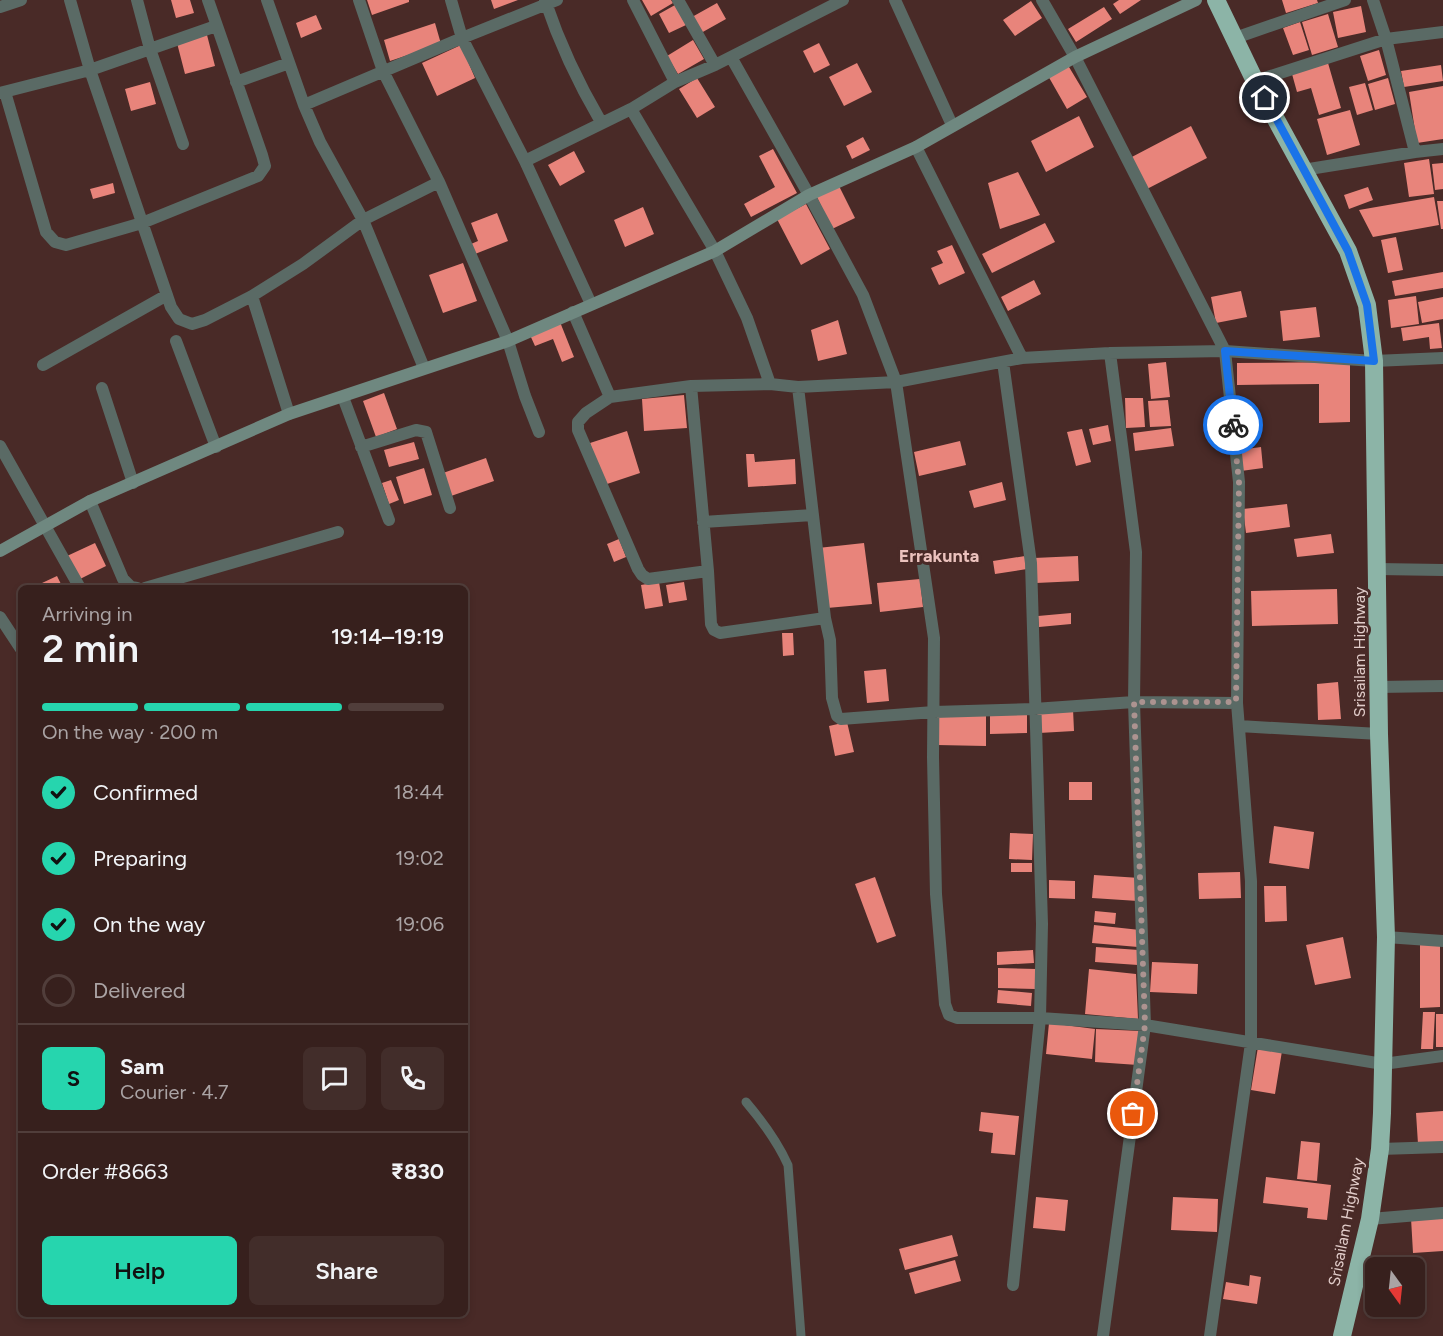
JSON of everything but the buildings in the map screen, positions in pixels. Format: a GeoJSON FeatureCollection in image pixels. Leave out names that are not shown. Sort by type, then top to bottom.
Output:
{"type":"FeatureCollection","features":[{"type":"Feature","properties":{"kind":"highway","name":"Srisailam Highway"},"geometry":{"type":"LineString","coordinates":[[1216,0],[1255,81],[1348,251],[1367,305],[1374,361],[1378,687],[1386,937],[1383,1064],[1380,1149],[1370,1219],[1342,1336]]}},
{"type":"Feature","properties":{"kind":"street"},"geometry":{"type":"LineString","coordinates":[[0,7],[21,0]]}},
{"type":"Feature","properties":{"kind":"street"},"geometry":{"type":"LineString","coordinates":[[70,0],[90,70],[142,223],[171,307],[179,319],[192,324],[205,320],[252,296],[303,264],[363,220],[439,182]]}},
{"type":"Feature","properties":{"kind":"street"},"geometry":{"type":"LineString","coordinates":[[136,0],[150,49],[183,144]]}},
{"type":"Feature","properties":{"kind":"street"},"geometry":{"type":"LineString","coordinates":[[208,0],[265,166],[258,177],[142,223],[66,245],[55,243],[46,232],[3,92],[90,70],[216,26]]}},
{"type":"Feature","properties":{"kind":"street"},"geometry":{"type":"LineString","coordinates":[[267,0],[304,105],[320,142],[363,220],[423,368]]}},
{"type":"Feature","properties":{"kind":"street"},"geometry":{"type":"LineString","coordinates":[[358,0],[383,71],[439,182],[508,341],[539,432]]}},
{"type":"Feature","properties":{"kind":"street"},"geometry":{"type":"LineString","coordinates":[[450,0],[462,38],[525,161],[591,304]]}},
{"type":"Feature","properties":{"kind":"street"},"geometry":{"type":"LineString","coordinates":[[633,0],[675,82]]}},
{"type":"Feature","properties":{"kind":"street"},"geometry":{"type":"LineString","coordinates":[[678,0],[715,65]]}},
{"type":"Feature","properties":{"kind":"street"},"geometry":{"type":"LineString","coordinates":[[525,161],[631,109],[675,82],[715,65],[843,0]]}},
{"type":"Feature","properties":{"kind":"street"},"geometry":{"type":"LineString","coordinates":[[895,0],[952,125]]}},
{"type":"Feature","properties":{"kind":"street"},"geometry":{"type":"LineString","coordinates":[[1042,0],[1075,57],[1225,351],[1239,482],[1236,702],[1251,881],[1251,1043],[1210,1336]]}},
{"type":"Feature","properties":{"kind":"street"},"geometry":{"type":"LineString","coordinates":[[0,551],[90,501],[289,414],[508,341],[715,251],[809,195],[916,147],[1075,57],[1196,0]]}},
{"type":"Feature","properties":{"kind":"street"},"geometry":{"type":"LineString","coordinates":[[1235,38],[1346,0]]}},
{"type":"Feature","properties":{"kind":"street"},"geometry":{"type":"LineString","coordinates":[[1373,0],[1386,39],[1415,152]]}},
{"type":"Feature","properties":{"kind":"street"},"geometry":{"type":"LineString","coordinates":[[304,105],[550,2],[564,52],[578,84],[601,122]]}},
{"type":"Feature","properties":{"kind":"street"},"geometry":{"type":"LineString","coordinates":[[1255,81],[1386,39],[1443,32]]}},
{"type":"Feature","properties":{"kind":"street"},"geometry":{"type":"LineString","coordinates":[[731,57],[863,295],[896,382],[934,638],[936,894],[946,1010],[949,1015],[957,1018],[1040,1018],[1145,1025],[1383,1064],[1443,1056]]}},
{"type":"Feature","properties":{"kind":"street"},"geometry":{"type":"LineString","coordinates":[[236,82],[289,63]]}},
{"type":"Feature","properties":{"kind":"street"},"geometry":{"type":"LineString","coordinates":[[631,109],[715,251],[747,318],[770,384]]}},
{"type":"Feature","properties":{"kind":"street"},"geometry":{"type":"LineString","coordinates":[[916,147],[1022,357]]}},
{"type":"Feature","properties":{"kind":"street"},"geometry":{"type":"LineString","coordinates":[[1303,170],[1443,149]]}},
{"type":"Feature","properties":{"kind":"street"},"geometry":{"type":"LineString","coordinates":[[43,365],[167,295]]}},
{"type":"Feature","properties":{"kind":"street"},"geometry":{"type":"LineString","coordinates":[[252,296],[289,414]]}},
{"type":"Feature","properties":{"kind":"street"},"geometry":{"type":"LineString","coordinates":[[573,312],[610,397]]}},
{"type":"Feature","properties":{"kind":"street"},"geometry":{"type":"LineString","coordinates":[[176,340],[216,447]]}},
{"type":"Feature","properties":{"kind":"street"},"geometry":{"type":"LineString","coordinates":[[708,571],[648,579],[642,575],[578,430],[578,422],[586,413],[610,397],[691,386],[770,384],[798,387],[896,382],[1022,357],[1225,351],[1374,361],[1443,358]]}},
{"type":"Feature","properties":{"kind":"street"},"geometry":{"type":"LineString","coordinates":[[1103,1336],[1145,1025],[1134,702],[1136,552],[1110,353]]}},
{"type":"Feature","properties":{"kind":"street"},"geometry":{"type":"LineString","coordinates":[[1003,362],[1031,563],[1042,924],[1040,1018],[1013,1285]]}},
{"type":"Feature","properties":{"kind":"street"},"geometry":{"type":"LineString","coordinates":[[691,386],[711,624],[714,630],[720,633],[825,618]]}},
{"type":"Feature","properties":{"kind":"street"},"geometry":{"type":"LineString","coordinates":[[798,387],[825,618],[830,640],[832,698],[837,716],[841,719],[1134,702],[1236,702]]}},
{"type":"Feature","properties":{"kind":"street"},"geometry":{"type":"LineString","coordinates":[[102,388],[133,483]]}},
{"type":"Feature","properties":{"kind":"street"},"geometry":{"type":"LineString","coordinates":[[343,397],[389,520]]}},
{"type":"Feature","properties":{"kind":"street"},"geometry":{"type":"LineString","coordinates":[[361,447],[416,430],[426,432],[450,508]]}},
{"type":"Feature","properties":{"kind":"street"},"geometry":{"type":"LineString","coordinates":[[0,446],[78,585]]}},
{"type":"Feature","properties":{"kind":"street"},"geometry":{"type":"LineString","coordinates":[[90,501],[123,579],[129,585]]}},
{"type":"Feature","properties":{"kind":"street"},"geometry":{"type":"LineString","coordinates":[[703,522],[813,515]]}},
{"type":"Feature","properties":{"kind":"street"},"geometry":{"type":"LineString","coordinates":[[155,585],[338,532]]}},
{"type":"Feature","properties":{"kind":"street"},"geometry":{"type":"LineString","coordinates":[[1378,569],[1443,570]]}},
{"type":"Feature","properties":{"kind":"street"},"geometry":{"type":"LineString","coordinates":[[0,617],[18,644]]}},
{"type":"Feature","properties":{"kind":"street"},"geometry":{"type":"LineString","coordinates":[[1378,687],[1443,686]]}},
{"type":"Feature","properties":{"kind":"street"},"geometry":{"type":"LineString","coordinates":[[1239,726],[1379,734]]}},
{"type":"Feature","properties":{"kind":"street"},"geometry":{"type":"LineString","coordinates":[[1386,937],[1443,941]]}},
{"type":"Feature","properties":{"kind":"street"},"geometry":{"type":"LineString","coordinates":[[1380,1149],[1443,1147]]}},
{"type":"Feature","properties":{"kind":"street"},"geometry":{"type":"LineString","coordinates":[[1370,1219],[1443,1213]]}},
{"type":"Feature","properties":{"kind":"lane"},"geometry":{"type":"LineString","coordinates":[[746,1102],[780,1146],[788,1165],[801,1336]]}},
{"type":"Feature","properties":{"kind":"way so far"},"geometry":{"type":"LineString","coordinates":[[1133,1114],[1145,1025],[1134,702],[1236,702],[1239,482],[1233,425]]}},
{"type":"Feature","properties":{"kind":"district","name":"Errakunta"},"geometry":{"type":"Point","coordinates":[939,556]}},
{"type":"Feature","properties":{"kind":"route"},"geometry":{"type":"LineString","coordinates":[[1233,425],[1225,351],[1374,361],[1367,305],[1348,251],[1265,98]]}}]}
